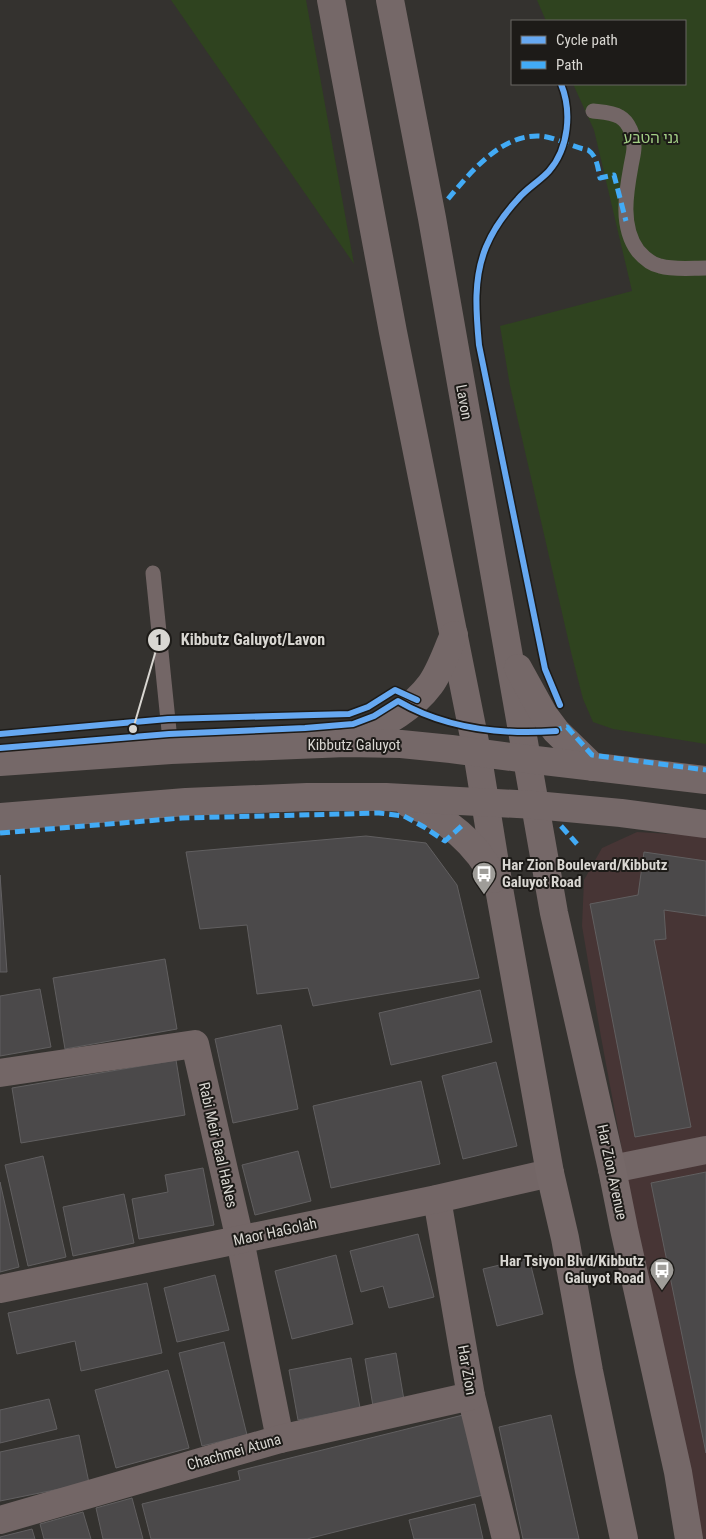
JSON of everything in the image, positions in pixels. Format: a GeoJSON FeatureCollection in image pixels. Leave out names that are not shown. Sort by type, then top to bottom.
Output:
{"type":"FeatureCollection","features":[{"type":"Feature","properties":{"kind":"main road"},"geometry":{"type":"LineString","coordinates":[[331,0],[393,332],[477,752],[500,894],[550,1173],[565,1238],[589,1371],[624,1539]]}},
{"type":"Feature","properties":{"kind":"main road","name":"Lavon"},"geometry":{"type":"LineString","coordinates":[[390,0],[434,228],[535,806]]}},
{"type":"Feature","properties":{"kind":"main road"},"geometry":{"type":"LineString","coordinates":[[346,743],[395,717],[417,700],[432,683],[454,635]]}},
{"type":"Feature","properties":{"kind":"main road"},"geometry":{"type":"LineString","coordinates":[[506,642],[544,715],[556,731],[592,767]]}},
{"type":"Feature","properties":{"kind":"main road","name":"Kibbutz Galuyot"},"geometry":{"type":"LineString","coordinates":[[0,762],[171,750],[346,743],[401,744],[706,780]]}},
{"type":"Feature","properties":{"kind":"main road"},"geometry":{"type":"LineString","coordinates":[[0,817],[186,802],[307,797],[386,797],[621,813],[706,824]]}},
{"type":"Feature","properties":{"kind":"main road"},"geometry":{"type":"LineString","coordinates":[[386,797],[430,812],[456,831],[481,857],[490,871],[500,894]]}},
{"type":"Feature","properties":{"kind":"main road","name":"Har Zion Avenue"},"geometry":{"type":"LineString","coordinates":[[535,806],[554,913],[678,1472],[689,1539]]}},
{"type":"Feature","properties":{"kind":"street","name":"Rabi Meir Baal HaNes"},"geometry":{"type":"LineString","coordinates":[[0,1074],[195,1044],[240,1240],[280,1439]]}},
{"type":"Feature","properties":{"kind":"street"},"geometry":{"type":"LineString","coordinates":[[612,1169],[706,1150]]}},
{"type":"Feature","properties":{"kind":"street","name":"Maor HaGolah"},"geometry":{"type":"LineString","coordinates":[[0,1289],[240,1240],[550,1173]]}},
{"type":"Feature","properties":{"kind":"street","name":"Har Zion"},"geometry":{"type":"LineString","coordinates":[[437,1198],[471,1396],[506,1539]]}},
{"type":"Feature","properties":{"kind":"street","name":"Chachmei Atuna"},"geometry":{"type":"LineString","coordinates":[[0,1520],[280,1439],[471,1396]]}},
{"type":"Feature","properties":{"kind":"lane"},"geometry":{"type":"LineString","coordinates":[[594,111],[620,117],[628,125],[633,136],[634,147],[627,192],[626,221],[635,247],[644,259],[660,266],[706,268]]}},
{"type":"Feature","properties":{"kind":"lane"},"geometry":{"type":"LineString","coordinates":[[153,573],[171,750]]}},
{"type":"Feature","properties":{"kind":"shaded area"},"geometry":{"type":"Polygon","coordinates":[[[637,832],[706,836],[706,1539],[694,1539],[582,926],[584,880],[602,848],[637,832]]]}},
{"type":"Feature","properties":{"kind":"green space"},"geometry":{"type":"Polygon","coordinates":[[[171,0],[306,0],[354,264],[171,0]]]}},
{"type":"Feature","properties":{"kind":"green space","name":"גני הטבע"},"geometry":{"type":"Polygon","coordinates":[[[537,0],[706,0],[706,744],[613,729],[593,722],[583,699],[571,652],[510,386],[500,326],[632,291],[594,130],[573,85],[686,85],[686,20],[546,20],[537,0]]]}},
{"type":"Feature","properties":{"kind":"building"},"geometry":{"type":"Polygon","coordinates":[[[366,836],[426,843],[457,885],[479,978],[313,1006],[308,988],[257,994],[247,925],[200,929],[186,852],[366,836]]]}},
{"type":"Feature","properties":{"kind":"building"},"geometry":{"type":"Polygon","coordinates":[[[644,852],[706,861],[706,916],[664,910],[666,939],[654,940],[691,1127],[635,1137],[590,904],[638,895],[644,852]]]}},
{"type":"Feature","properties":{"kind":"building"},"geometry":{"type":"Polygon","coordinates":[[[0,875],[7,972],[0,972],[0,875]]]}},
{"type":"Feature","properties":{"kind":"building"},"geometry":{"type":"Polygon","coordinates":[[[165,959],[177,1029],[65,1049],[53,978],[165,959]]]}},
{"type":"Feature","properties":{"kind":"building"},"geometry":{"type":"Polygon","coordinates":[[[40,989],[51,1047],[0,1056],[0,996],[40,989]]]}},
{"type":"Feature","properties":{"kind":"building"},"geometry":{"type":"Polygon","coordinates":[[[480,990],[492,1042],[391,1065],[379,1013],[480,990]]]}},
{"type":"Feature","properties":{"kind":"building"},"geometry":{"type":"Polygon","coordinates":[[[281,1025],[298,1109],[233,1123],[215,1039],[281,1025]]]}},
{"type":"Feature","properties":{"kind":"building"},"geometry":{"type":"Polygon","coordinates":[[[176,1060],[185,1115],[21,1143],[12,1088],[176,1060]]]}},
{"type":"Feature","properties":{"kind":"building"},"geometry":{"type":"Polygon","coordinates":[[[496,1062],[517,1146],[463,1159],[442,1076],[496,1062]]]}},
{"type":"Feature","properties":{"kind":"building"},"geometry":{"type":"Polygon","coordinates":[[[421,1081],[440,1164],[331,1188],[313,1106],[421,1081]]]}},
{"type":"Feature","properties":{"kind":"building"},"geometry":{"type":"Polygon","coordinates":[[[298,1151],[311,1201],[255,1215],[242,1165],[298,1151]]]}},
{"type":"Feature","properties":{"kind":"building"},"geometry":{"type":"Polygon","coordinates":[[[43,1156],[66,1257],[28,1266],[5,1165],[43,1156]]]}},
{"type":"Feature","properties":{"kind":"building"},"geometry":{"type":"Polygon","coordinates":[[[203,1168],[214,1225],[139,1239],[132,1199],[168,1192],[165,1175],[203,1168]]]}},
{"type":"Feature","properties":{"kind":"building"},"geometry":{"type":"Polygon","coordinates":[[[706,1172],[706,1453],[651,1183],[706,1172]]]}},
{"type":"Feature","properties":{"kind":"building"},"geometry":{"type":"Polygon","coordinates":[[[0,1182],[19,1267],[0,1272],[0,1182]]]}},
{"type":"Feature","properties":{"kind":"building"},"geometry":{"type":"Polygon","coordinates":[[[124,1194],[134,1243],[73,1256],[63,1207],[124,1194]]]}},
{"type":"Feature","properties":{"kind":"building"},"geometry":{"type":"Polygon","coordinates":[[[418,1234],[434,1297],[389,1308],[383,1286],[361,1292],[350,1251],[418,1234]]]}},
{"type":"Feature","properties":{"kind":"building"},"geometry":{"type":"Polygon","coordinates":[[[336,1255],[353,1324],[292,1339],[275,1271],[336,1255]]]}},
{"type":"Feature","properties":{"kind":"building"},"geometry":{"type":"Polygon","coordinates":[[[529,1258],[543,1314],[497,1326],[483,1269],[529,1258]]]}},
{"type":"Feature","properties":{"kind":"building"},"geometry":{"type":"Polygon","coordinates":[[[215,1275],[229,1330],[177,1342],[164,1288],[215,1275]]]}},
{"type":"Feature","properties":{"kind":"building"},"geometry":{"type":"Polygon","coordinates":[[[147,1283],[162,1353],[81,1371],[75,1341],[17,1354],[8,1313],[147,1283]]]}},
{"type":"Feature","properties":{"kind":"building"},"geometry":{"type":"Polygon","coordinates":[[[224,1342],[247,1435],[202,1446],[179,1353],[224,1342]]]}},
{"type":"Feature","properties":{"kind":"building"},"geometry":{"type":"Polygon","coordinates":[[[396,1353],[404,1400],[373,1406],[365,1359],[396,1353]]]}},
{"type":"Feature","properties":{"kind":"building"},"geometry":{"type":"Polygon","coordinates":[[[351,1358],[360,1408],[298,1420],[289,1370],[351,1358]]]}},
{"type":"Feature","properties":{"kind":"building"},"geometry":{"type":"Polygon","coordinates":[[[168,1370],[189,1448],[116,1468],[95,1390],[168,1370]]]}},
{"type":"Feature","properties":{"kind":"building"},"geometry":{"type":"Polygon","coordinates":[[[49,1399],[57,1429],[0,1443],[0,1410],[49,1399]]]}},
{"type":"Feature","properties":{"kind":"building"},"geometry":{"type":"Polygon","coordinates":[[[463,1415],[483,1495],[307,1539],[151,1539],[142,1504],[240,1480],[238,1471],[463,1415]]]}},
{"type":"Feature","properties":{"kind":"building"},"geometry":{"type":"Polygon","coordinates":[[[551,1415],[579,1539],[523,1539],[499,1427],[551,1415]]]}},
{"type":"Feature","properties":{"kind":"building"},"geometry":{"type":"Polygon","coordinates":[[[79,1435],[89,1483],[0,1501],[0,1452],[79,1435]]]}},
{"type":"Feature","properties":{"kind":"building"},"geometry":{"type":"Polygon","coordinates":[[[132,1498],[143,1539],[103,1539],[96,1508],[132,1498]]]}},
{"type":"Feature","properties":{"kind":"building"},"geometry":{"type":"Polygon","coordinates":[[[475,1504],[483,1539],[414,1539],[409,1520],[475,1504]]]}},
{"type":"Feature","properties":{"kind":"building"},"geometry":{"type":"Polygon","coordinates":[[[83,1512],[91,1539],[44,1539],[40,1524],[83,1512]]]}},
{"type":"Feature","properties":{"kind":"building"},"geometry":{"type":"Polygon","coordinates":[[[32,1529],[35,1539],[0,1539],[0,1537],[32,1529]]]}},
{"type":"Feature","properties":{"kind":"marked path"},"geometry":{"type":"LineString","coordinates":[[448,199],[476,167],[500,148],[512,141],[540,136],[588,150],[595,159],[600,178],[614,175],[626,221]]}},
{"type":"Feature","properties":{"kind":"marked path"},"geometry":{"type":"LineString","coordinates":[[552,731],[567,727],[592,755],[706,770]]}},
{"type":"Feature","properties":{"kind":"marked path"},"geometry":{"type":"LineString","coordinates":[[0,833],[182,818],[379,813],[404,816],[445,841],[465,823]]}},
{"type":"Feature","properties":{"kind":"marked path"},"geometry":{"type":"LineString","coordinates":[[561,826],[577,844]]}},
{"type":"Feature","properties":{"kind":"cycle path"},"geometry":{"type":"LineString","coordinates":[[560,705],[545,669],[479,345],[476,308],[479,271],[492,234],[504,215],[522,195],[549,171],[561,152],[567,129],[567,106],[561,85]]}},
{"type":"Feature","properties":{"kind":"cycle path"},"geometry":{"type":"LineString","coordinates":[[0,734],[168,719],[349,714],[368,707],[395,690],[417,700]]}},
{"type":"Feature","properties":{"kind":"cycle path"},"geometry":{"type":"LineString","coordinates":[[0,748],[169,734],[353,724],[374,716],[398,701],[435,718],[474,728],[515,732],[556,731]]}},
{"type":"Feature","properties":{"kind":"place","name":"Kibbutz Galuyot/Lavon"},"geometry":{"type":"Point","coordinates":[133,729]}},
{"type":"Feature","properties":{"kind":"place","name":"Har Zion Boulevard/Kibbutz Galuyot Road"},"geometry":{"type":"Point","coordinates":[484,895]}},
{"type":"Feature","properties":{"kind":"place","name":"Har Tsiyon Blvd/Kibbutz Galuyot Road"},"geometry":{"type":"Point","coordinates":[662,1291]}}]}
